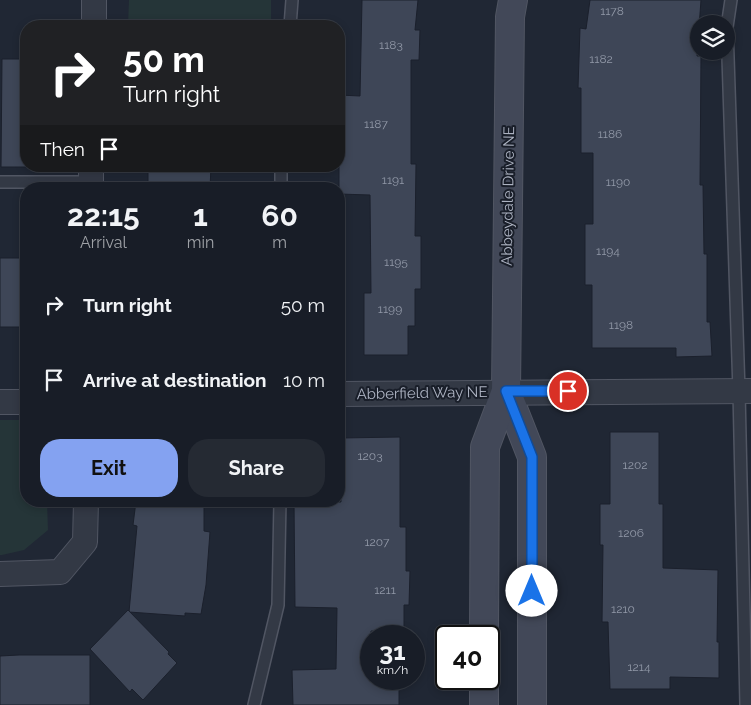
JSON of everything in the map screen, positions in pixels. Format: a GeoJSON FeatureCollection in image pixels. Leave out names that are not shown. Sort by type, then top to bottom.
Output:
{"type":"FeatureCollection","features":[{"type":"Feature","properties":{"kind":"street"},"geometry":{"type":"LineString","coordinates":[[94,0],[94,20]]}},
{"type":"Feature","properties":{"kind":"street","name":"Abbeydale Drive NE"},"geometry":{"type":"LineString","coordinates":[[484,625],[485,447],[506,391],[510,17],[512,0]]}},
{"type":"Feature","properties":{"kind":"street","name":"Abbeydale Drive NE"},"geometry":{"type":"LineString","coordinates":[[506,391],[532,457],[532,705]]}},
{"type":"Feature","properties":{"kind":"street","name":"Abberfield Way NE"},"geometry":{"type":"LineString","coordinates":[[345,394],[506,391],[745,391]]}},
{"type":"Feature","properties":{"kind":"street"},"geometry":{"type":"LineString","coordinates":[[0,402],[20,402]]}},
{"type":"Feature","properties":{"kind":"street"},"geometry":{"type":"LineString","coordinates":[[0,574],[60,572],[85,542],[86,507]]}},
{"type":"Feature","properties":{"kind":"street"},"geometry":{"type":"LineString","coordinates":[[484,690],[484,705]]}},
{"type":"Feature","properties":{"kind":"lane"},"geometry":{"type":"LineString","coordinates":[[290,20],[292,0]]}},
{"type":"Feature","properties":{"kind":"lane"},"geometry":{"type":"LineString","coordinates":[[731,0],[726,27],[745,391],[746,705]]}},
{"type":"Feature","properties":{"kind":"lane"},"geometry":{"type":"LineString","coordinates":[[0,182],[91,179]]}},
{"type":"Feature","properties":{"kind":"lane"},"geometry":{"type":"LineString","coordinates":[[254,705],[278,605],[280,507]]}},
{"type":"Feature","properties":{"kind":"shaded area"},"geometry":{"type":"Polygon","coordinates":[[[129,0],[271,0],[271,20],[128,20],[129,0]]]}},
{"type":"Feature","properties":{"kind":"shaded area"},"geometry":{"type":"Polygon","coordinates":[[[0,420],[20,420],[20,507],[47,507],[48,530],[24,550],[0,555],[0,420]]]}},
{"type":"Feature","properties":{"kind":"building"},"geometry":{"type":"Polygon","coordinates":[[[362,0],[418,0],[415,30],[420,30],[419,60],[411,60],[411,164],[416,164],[415,236],[421,236],[421,289],[415,289],[415,326],[408,326],[408,355],[364,355],[364,293],[371,293],[370,195],[345,194],[345,182],[339,182],[339,172],[345,172],[345,95],[360,96],[362,0]]]}},
{"type":"Feature","properties":{"kind":"building"},"geometry":{"type":"Polygon","coordinates":[[[590,0],[701,0],[700,15],[690,15],[690,60],[701,60],[700,185],[703,185],[704,254],[707,254],[707,322],[710,322],[712,356],[676,357],[676,348],[592,348],[592,285],[585,285],[585,224],[593,224],[593,153],[581,153],[581,88],[578,88],[580,28],[586,29],[590,0]]]}},
{"type":"Feature","properties":{"kind":"building"},"geometry":{"type":"Polygon","coordinates":[[[2,59],[20,59],[20,167],[1,167],[2,59]]]}},
{"type":"Feature","properties":{"kind":"building"},"geometry":{"type":"Polygon","coordinates":[[[148,172],[211,172],[210,182],[148,182],[148,172]]]}},
{"type":"Feature","properties":{"kind":"building"},"geometry":{"type":"Polygon","coordinates":[[[0,258],[20,258],[20,327],[0,327],[0,258]]]}},
{"type":"Feature","properties":{"kind":"building"},"geometry":{"type":"Polygon","coordinates":[[[610,432],[659,432],[659,504],[663,504],[663,568],[718,570],[717,642],[719,642],[719,678],[670,677],[670,689],[610,689],[608,622],[602,622],[603,545],[600,545],[600,504],[610,504],[610,432]]]}},
{"type":"Feature","properties":{"kind":"building"},"geometry":{"type":"Polygon","coordinates":[[[400,437],[400,527],[406,527],[406,571],[410,571],[409,605],[404,605],[404,625],[360,625],[360,690],[399,690],[399,705],[293,705],[292,670],[336,669],[337,608],[295,607],[294,507],[345,507],[345,438],[400,437]]]}},
{"type":"Feature","properties":{"kind":"building"},"geometry":{"type":"Polygon","coordinates":[[[135,507],[204,507],[204,531],[210,532],[206,585],[201,614],[185,613],[185,616],[129,612],[137,526],[133,525],[135,507]]]}},
{"type":"Feature","properties":{"kind":"building"},"geometry":{"type":"Polygon","coordinates":[[[128,610],[169,652],[168,654],[177,663],[143,700],[132,689],[130,692],[90,649],[128,610]]]}},
{"type":"Feature","properties":{"kind":"building"},"geometry":{"type":"Polygon","coordinates":[[[90,655],[90,705],[0,705],[0,656],[90,655]]]}},
{"type":"Feature","properties":{"kind":"route"},"geometry":{"type":"LineString","coordinates":[[532,591],[532,457],[506,391],[568,391]]}}]}
